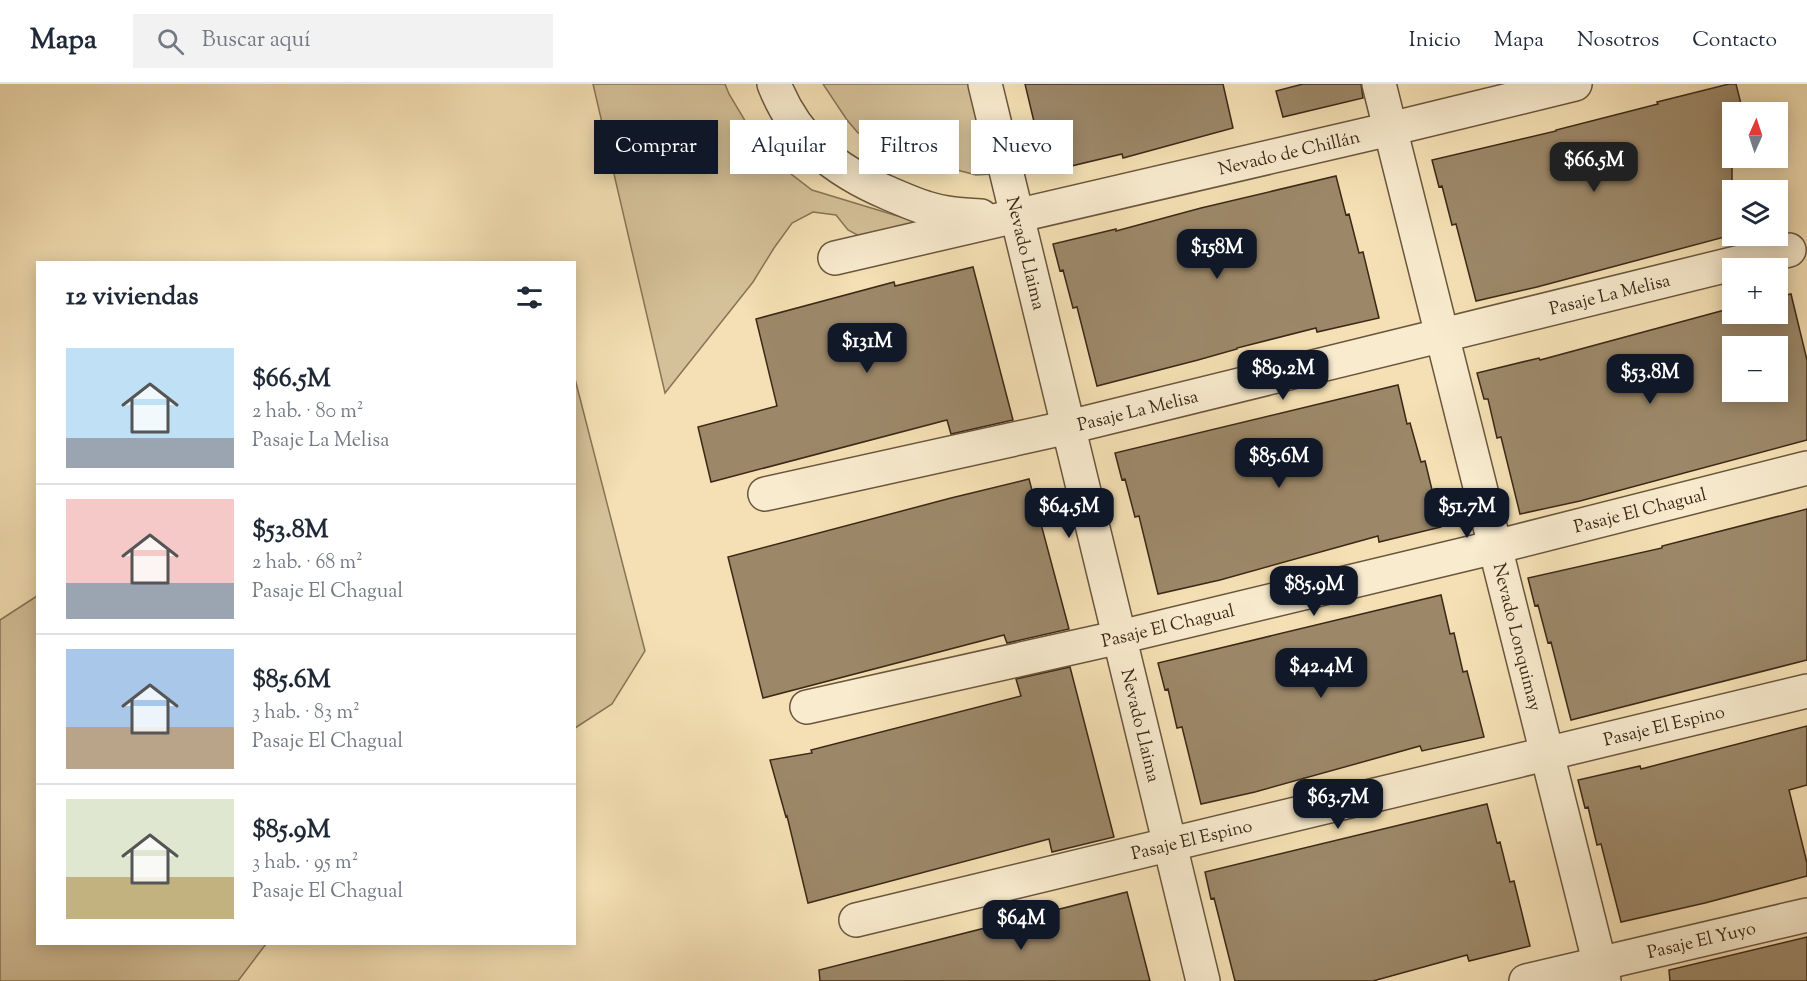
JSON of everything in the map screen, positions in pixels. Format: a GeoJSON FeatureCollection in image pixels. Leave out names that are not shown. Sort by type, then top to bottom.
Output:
{"type":"FeatureCollection","features":[{"type":"Feature","properties":{"kind":"street","name":"Nevado de Chillán"},"geometry":{"type":"LineString","coordinates":[[774,84],[786,110],[801,132],[819,152],[842,171],[868,185],[926,208],[952,214],[1011,216]]}},
{"type":"Feature","properties":{"kind":"street","name":"Nevado Llaima"},"geometry":{"type":"LineString","coordinates":[[985,84],[1011,216],[1068,426],[1203,981]]}},
{"type":"Feature","properties":{"kind":"street","name":"Nevado Lonquimay"},"geometry":{"type":"LineString","coordinates":[[1379,84],[1602,972]]}},
{"type":"Feature","properties":{"kind":"street","name":"Nevado de Chillán"},"geometry":{"type":"LineString","coordinates":[[835,258],[1575,84]]}},
{"type":"Feature","properties":{"kind":"street","name":"Pasaje La Melisa"},"geometry":{"type":"LineString","coordinates":[[765,494],[1068,426],[1789,250]]}},
{"type":"Feature","properties":{"kind":"street","name":"Pasaje El Chagual"},"geometry":{"type":"LineString","coordinates":[[807,707],[1119,637],[1495,547],[1807,468]]}},
{"type":"Feature","properties":{"kind":"street","name":"Pasaje El Espino"},"geometry":{"type":"LineString","coordinates":[[856,920],[1807,691]]}},
{"type":"Feature","properties":{"kind":"street","name":"Pasaje El Yuyo"},"geometry":{"type":"LineString","coordinates":[[1526,981],[1602,972],[1807,915]]}},
{"type":"Feature","properties":{"kind":"shaded area"},"geometry":{"type":"Polygon","coordinates":[[[593,84],[725,84],[745,120],[730,120],[730,174],[791,174],[812,190],[924,224],[861,237],[848,230],[836,215],[813,212],[792,223],[753,282],[665,393],[614,174],[718,174],[718,120],[601,120],[593,84]]]}},
{"type":"Feature","properties":{"kind":"shaded area"},"geometry":{"type":"Polygon","coordinates":[[[823,84],[974,84],[982,120],[971,120],[971,174],[959,171],[959,120],[859,120],[859,133],[823,84]]]}},
{"type":"Feature","properties":{"kind":"shaded area"},"geometry":{"type":"Polygon","coordinates":[[[576,383],[645,651],[612,704],[576,727],[576,383]]]}},
{"type":"Feature","properties":{"kind":"shaded area"},"geometry":{"type":"Polygon","coordinates":[[[36,597],[36,945],[265,945],[238,981],[0,981],[0,620],[36,597]]]}},
{"type":"Feature","properties":{"kind":"building"},"geometry":{"type":"Polygon","coordinates":[[[1025,84],[1223,84],[1233,128],[1123,158],[1122,154],[1073,166],[1073,120],[1034,120],[1025,84]]]}},
{"type":"Feature","properties":{"kind":"building"},"geometry":{"type":"Polygon","coordinates":[[[1303,84],[1361,84],[1363,98],[1283,117],[1276,91],[1303,84]]]}},
{"type":"Feature","properties":{"kind":"building"},"geometry":{"type":"Polygon","coordinates":[[[1736,84],[1740,102],[1722,102],[1722,168],[1732,168],[1732,180],[1722,180],[1722,238],[1476,301],[1456,224],[1452,225],[1442,186],[1439,187],[1432,160],[1556,131],[1658,104],[1657,102],[1736,84]]]}},
{"type":"Feature","properties":{"kind":"building"},"geometry":{"type":"Polygon","coordinates":[[[1336,176],[1359,253],[1363,252],[1379,318],[1317,332],[1316,328],[1097,386],[1077,307],[1073,308],[1053,244],[1116,229],[1116,231],[1336,176]]]}},
{"type":"Feature","properties":{"kind":"building"},"geometry":{"type":"Polygon","coordinates":[[[973,267],[1013,420],[951,434],[947,420],[711,482],[698,427],[777,406],[756,319],[894,282],[895,286],[973,267]]]}},
{"type":"Feature","properties":{"kind":"building"},"geometry":{"type":"Polygon","coordinates":[[[1791,294],[1807,360],[1807,440],[1580,501],[1520,514],[1501,437],[1497,438],[1488,399],[1484,399],[1477,373],[1539,358],[1540,360],[1722,311],[1722,324],[1788,324],[1788,295],[1791,294]]]}},
{"type":"Feature","properties":{"kind":"building"},"geometry":{"type":"Polygon","coordinates":[[[1398,385],[1407,424],[1410,423],[1421,462],[1425,461],[1441,527],[1379,542],[1378,536],[1220,580],[1158,594],[1139,516],[1135,517],[1115,453],[1398,385]]]}},
{"type":"Feature","properties":{"kind":"building"},"geometry":{"type":"Polygon","coordinates":[[[1029,479],[1069,629],[1007,643],[1004,635],[763,698],[728,557],[1029,479]]]}},
{"type":"Feature","properties":{"kind":"building"},"geometry":{"type":"Polygon","coordinates":[[[1807,509],[1807,660],[1571,720],[1551,642],[1548,643],[1528,578],[1662,548],[1662,546],[1807,509]]]}},
{"type":"Feature","properties":{"kind":"building"},"geometry":{"type":"Polygon","coordinates":[[[1441,595],[1450,634],[1454,633],[1463,672],[1467,671],[1484,737],[1422,751],[1420,746],[1255,792],[1201,804],[1182,727],[1177,728],[1168,689],[1165,690],[1158,663],[1441,595]]]}},
{"type":"Feature","properties":{"kind":"building"},"geometry":{"type":"Polygon","coordinates":[[[1070,667],[1114,837],[1052,852],[1049,839],[808,903],[787,816],[770,760],[812,753],[811,750],[1021,696],[1016,679],[1070,667]]]}},
{"type":"Feature","properties":{"kind":"building"},"geometry":{"type":"Polygon","coordinates":[[[1807,726],[1807,785],[1789,790],[1807,863],[1807,876],[1621,922],[1601,844],[1597,845],[1588,807],[1585,808],[1578,780],[1640,766],[1641,769],[1807,726]]]}},
{"type":"Feature","properties":{"kind":"building"},"geometry":{"type":"Polygon","coordinates":[[[1487,804],[1510,882],[1514,881],[1530,946],[1469,961],[1467,955],[1373,981],[1235,981],[1205,872],[1487,804]]]}},
{"type":"Feature","properties":{"kind":"building"},"geometry":{"type":"Polygon","coordinates":[[[1127,892],[1150,981],[820,981],[819,970],[1127,892]]]}},
{"type":"Feature","properties":{"kind":"building"},"geometry":{"type":"Polygon","coordinates":[[[1807,937],[1807,981],[1670,981],[1669,970],[1807,937]]]}}]}
